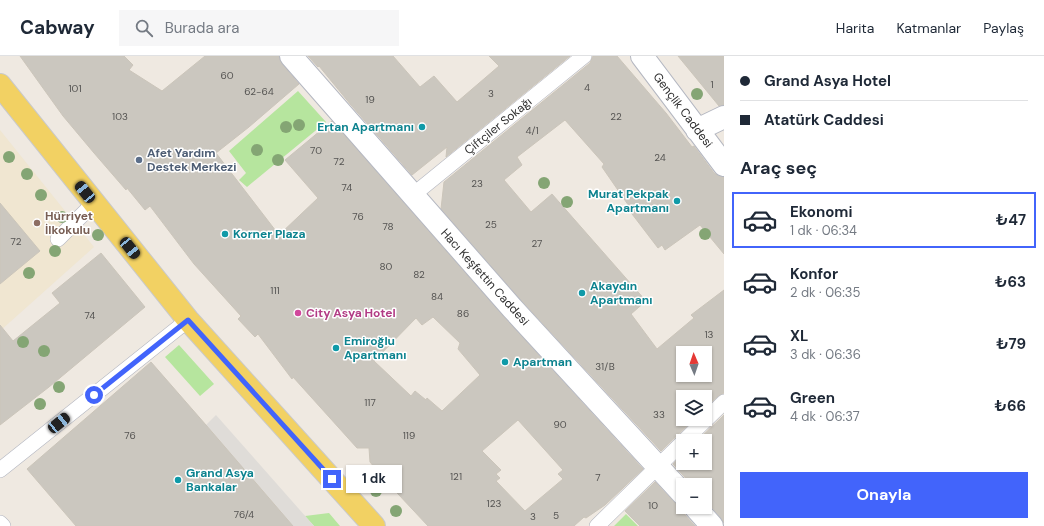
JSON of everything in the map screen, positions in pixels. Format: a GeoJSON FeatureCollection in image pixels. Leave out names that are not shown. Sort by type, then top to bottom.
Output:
{"type":"FeatureCollection","features":[{"type":"Feature","properties":{"kind":"main road"},"geometry":{"type":"LineString","coordinates":[[0,85],[188,320],[374,526]]}},
{"type":"Feature","properties":{"kind":"street","name":"Hacı Keşfettin Caddesi"},"geometry":{"type":"LineString","coordinates":[[291,56],[512,308],[676,486]]}},
{"type":"Feature","properties":{"kind":"street","name":"Gençlik Caddesi"},"geometry":{"type":"LineString","coordinates":[[642,56],[724,165]]}},
{"type":"Feature","properties":{"kind":"street"},"geometry":{"type":"LineString","coordinates":[[697,130],[724,117]]}},
{"type":"Feature","properties":{"kind":"street"},"geometry":{"type":"LineString","coordinates":[[701,514],[712,526]]}},
{"type":"Feature","properties":{"kind":"lane","name":"Çiftçiler Sokağı"},"geometry":{"type":"LineString","coordinates":[[413,196],[584,56]]}},
{"type":"Feature","properties":{"kind":"lane"},"geometry":{"type":"LineString","coordinates":[[58,239],[94,203]]}},
{"type":"Feature","properties":{"kind":"lane"},"geometry":{"type":"LineString","coordinates":[[0,470],[188,320]]}},
{"type":"Feature","properties":{"kind":"lane"},"geometry":{"type":"LineString","coordinates":[[692,434],[724,402]]}},
{"type":"Feature","properties":{"kind":"lane"},"geometry":{"type":"LineString","coordinates":[[597,526],[676,450]]}},
{"type":"Feature","properties":{"kind":"shaded area","name":"Hürriyet İlkokulu"},"geometry":{"type":"Polygon","coordinates":[[[0,130],[94,247],[0,331],[0,130]]]}},
{"type":"Feature","properties":{"kind":"shaded area"},"geometry":{"type":"Polygon","coordinates":[[[216,415],[314,526],[254,526],[206,425],[216,415]]]}},
{"type":"Feature","properties":{"kind":"green space"},"geometry":{"type":"Polygon","coordinates":[[[298,91],[326,122],[247,187],[239,180],[246,173],[229,151],[298,91]]]}},
{"type":"Feature","properties":{"kind":"green space"},"geometry":{"type":"Polygon","coordinates":[[[179,345],[214,384],[200,396],[165,357],[179,345]]]}},
{"type":"Feature","properties":{"kind":"green space"},"geometry":{"type":"Polygon","coordinates":[[[329,513],[340,526],[314,526],[305,516],[329,513]]]}},
{"type":"Feature","properties":{"kind":"green space"},"geometry":{"type":"Polygon","coordinates":[[[626,514],[638,526],[614,526],[626,514]]]}},
{"type":"Feature","properties":{"kind":"building"},"geometry":{"type":"Polygon","coordinates":[[[20,56],[124,56],[133,65],[129,70],[162,91],[205,56],[279,56],[282,64],[299,84],[216,153],[279,235],[318,198],[285,160],[332,121],[503,316],[643,469],[605,505],[586,518],[584,517],[574,526],[428,526],[370,462],[369,448],[357,448],[293,377],[292,379],[258,334],[255,337],[238,319],[241,316],[194,264],[150,206],[145,210],[63,116],[20,56]],[[433,317],[422,325],[416,318],[374,361],[411,396],[415,391],[426,400],[427,398],[442,411],[480,375],[458,349],[460,343],[433,317]],[[518,420],[482,451],[501,470],[496,474],[500,478],[496,481],[525,511],[563,479],[558,474],[563,470],[518,420]]]}},
{"type":"Feature","properties":{"kind":"building"},"geometry":{"type":"Polygon","coordinates":[[[308,56],[393,56],[420,87],[434,76],[457,102],[499,66],[489,56],[570,56],[446,157],[447,147],[412,175],[319,66],[318,67],[308,56]]]}},
{"type":"Feature","properties":{"kind":"building"},"geometry":{"type":"Polygon","coordinates":[[[593,56],[617,56],[666,113],[692,147],[694,146],[714,173],[724,177],[724,254],[700,225],[665,250],[662,245],[658,248],[629,210],[631,209],[602,167],[604,164],[565,120],[517,157],[522,165],[504,180],[531,212],[552,194],[646,301],[631,314],[657,349],[694,318],[691,315],[724,290],[724,393],[712,402],[712,390],[676,390],[676,426],[687,426],[679,434],[676,434],[676,436],[661,451],[521,300],[441,209],[444,182],[590,63],[593,56]]]}},
{"type":"Feature","properties":{"kind":"building"},"geometry":{"type":"Polygon","coordinates":[[[678,56],[724,56],[724,105],[719,106],[678,56]]]}},
{"type":"Feature","properties":{"kind":"building","name":"Hürriyet İlkokulu"},"geometry":{"type":"Polygon","coordinates":[[[0,203],[40,251],[0,284],[0,203]]]}},
{"type":"Feature","properties":{"kind":"building"},"geometry":{"type":"Polygon","coordinates":[[[101,253],[145,307],[49,387],[0,425],[0,325],[13,341],[60,303],[52,293],[101,253]]]}},
{"type":"Feature","properties":{"kind":"building"},"geometry":{"type":"Polygon","coordinates":[[[151,362],[293,526],[76,526],[27,469],[151,362]]]}},
{"type":"Feature","properties":{"kind":"building"},"geometry":{"type":"Polygon","coordinates":[[[724,415],[724,523],[712,507],[712,478],[686,478],[678,470],[712,470],[712,434],[704,434],[724,415]]]}},
{"type":"Feature","properties":{"kind":"building"},"geometry":{"type":"Polygon","coordinates":[[[655,482],[676,504],[676,514],[685,514],[695,526],[640,526],[625,511],[655,482]]]}},
{"type":"Feature","properties":{"kind":"place","name":"Ertan Apartmanı"},"geometry":{"type":"Point","coordinates":[422,127]}},
{"type":"Feature","properties":{"kind":"place","name":"Afet Yardım Destek Merkezi"},"geometry":{"type":"Point","coordinates":[139,160]}},
{"type":"Feature","properties":{"kind":"place","name":"Murat Pekpak Apartmanı"},"geometry":{"type":"Point","coordinates":[677,201]}},
{"type":"Feature","properties":{"kind":"place","name":"Hürriyet İlkokulu"},"geometry":{"type":"Point","coordinates":[37,223]}},
{"type":"Feature","properties":{"kind":"place","name":"Korner Plaza"},"geometry":{"type":"Point","coordinates":[225,234]}},
{"type":"Feature","properties":{"kind":"place","name":"Akaydın Apartmanı"},"geometry":{"type":"Point","coordinates":[582,293]}},
{"type":"Feature","properties":{"kind":"place","name":"City Asya Hotel"},"geometry":{"type":"Point","coordinates":[298,313]}},
{"type":"Feature","properties":{"kind":"place","name":"Emiroğlu Apartmanı"},"geometry":{"type":"Point","coordinates":[336,348]}},
{"type":"Feature","properties":{"kind":"place","name":"Apartman"},"geometry":{"type":"Point","coordinates":[505,362]}},
{"type":"Feature","properties":{"kind":"place","name":"Grand Asya Bankalar"},"geometry":{"type":"Point","coordinates":[178,480]}},
{"type":"Feature","properties":{"kind":"route"},"geometry":{"type":"LineString","coordinates":[[94,395],[188,320],[332,479]]}}]}
